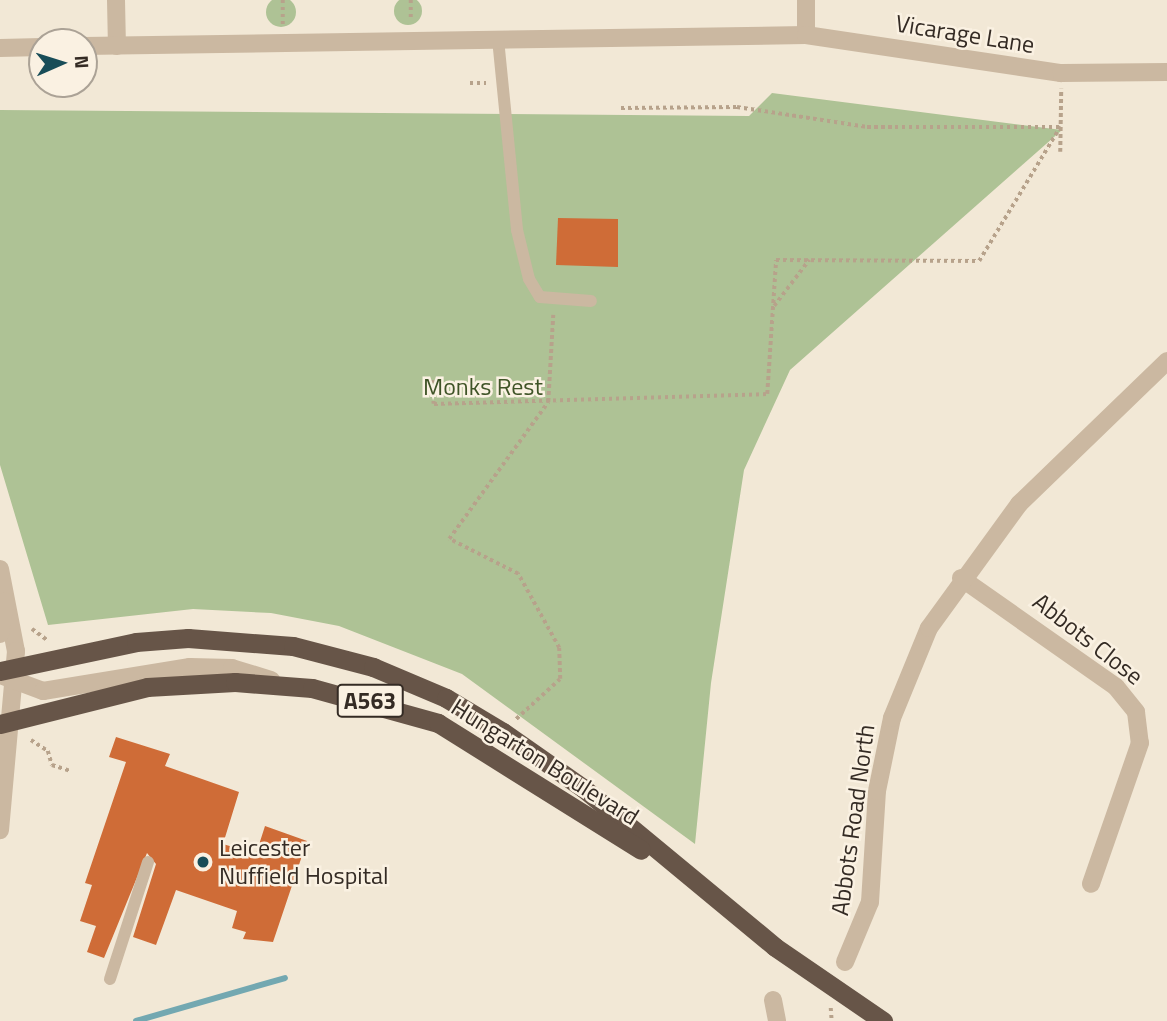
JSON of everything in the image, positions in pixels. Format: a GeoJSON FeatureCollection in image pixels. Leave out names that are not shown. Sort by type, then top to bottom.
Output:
{"type":"FeatureCollection","features":[{"type":"Feature","properties":{"kind":"highway","name":"Hungarton Boulevard"},"geometry":{"type":"LineString","coordinates":[[7,675],[37,663],[188,638],[293,646],[373,667],[446,698],[503,732],[583,788],[687,878],[828,988],[883,1021]]}},
{"type":"Feature","properties":{"kind":"highway","name":"Hungarton Boulevard"},"geometry":{"type":"LineString","coordinates":[[3,723],[147,687],[291,686],[355,696],[438,723],[687,878]]}},
{"type":"Feature","properties":{"kind":"street"},"geometry":{"type":"LineString","coordinates":[[116,0],[117,46]]}},
{"type":"Feature","properties":{"kind":"street"},"geometry":{"type":"LineString","coordinates":[[806,0],[806,35]]}},
{"type":"Feature","properties":{"kind":"street","name":"Vicarage Lane"},"geometry":{"type":"LineString","coordinates":[[98,46],[806,35],[1062,73],[1167,72]]}},
{"type":"Feature","properties":{"kind":"street"},"geometry":{"type":"LineString","coordinates":[[0,48],[28,47]]}},
{"type":"Feature","properties":{"kind":"street","name":"Abbots Road North"},"geometry":{"type":"LineString","coordinates":[[845,962],[870,902],[877,792],[892,718],[915,657],[961,578],[1036,486],[1167,361]]}},
{"type":"Feature","properties":{"kind":"street"},"geometry":{"type":"LineString","coordinates":[[0,569],[7,590],[7,675],[3,723],[9,759],[0,830]]}},
{"type":"Feature","properties":{"kind":"street","name":"Abbots Close"},"geometry":{"type":"LineString","coordinates":[[961,578],[1116,687],[1136,712],[1140,743],[1129,786],[1091,884]]}},
{"type":"Feature","properties":{"kind":"street"},"geometry":{"type":"LineString","coordinates":[[0,634],[7,590]]}},
{"type":"Feature","properties":{"kind":"street"},"geometry":{"type":"LineString","coordinates":[[7,675],[51,691],[128,674],[212,667],[291,686]]}},
{"type":"Feature","properties":{"kind":"street"},"geometry":{"type":"LineString","coordinates":[[773,1000],[777,1021]]}},
{"type":"Feature","properties":{"kind":"lane"},"geometry":{"type":"LineString","coordinates":[[498,39],[522,255],[540,297],[591,301]]}},
{"type":"Feature","properties":{"kind":"lane"},"geometry":{"type":"LineString","coordinates":[[110,979],[148,862]]}},
{"type":"Feature","properties":{"kind":"path"},"geometry":{"type":"LineString","coordinates":[[283,0],[284,43]]}},
{"type":"Feature","properties":{"kind":"path"},"geometry":{"type":"LineString","coordinates":[[1060,152],[1062,73]]}},
{"type":"Feature","properties":{"kind":"path"},"geometry":{"type":"LineString","coordinates":[[621,108],[737,107],[867,127],[1060,127]]}},
{"type":"Feature","properties":{"kind":"path"},"geometry":{"type":"LineString","coordinates":[[433,380],[434,404],[767,394],[776,260],[979,261],[1060,127]]}},
{"type":"Feature","properties":{"kind":"path"},"geometry":{"type":"LineString","coordinates":[[773,306],[809,260]]}},
{"type":"Feature","properties":{"kind":"path"},"geometry":{"type":"LineString","coordinates":[[514,720],[560,679],[559,648],[518,574],[449,540],[548,402],[554,298]]}},
{"type":"Feature","properties":{"kind":"path"},"geometry":{"type":"LineString","coordinates":[[26,748],[36,733]]}},
{"type":"Feature","properties":{"kind":"path"},"geometry":{"type":"LineString","coordinates":[[31,740],[48,751],[52,765],[71,771]]}},
{"type":"Feature","properties":{"kind":"green space"},"geometry":{"type":"Polygon","coordinates":[[[281,-3],[292,1],[296,12],[292,23],[281,27],[270,23],[266,12],[270,1],[281,-3]]]}},
{"type":"Feature","properties":{"kind":"green space"},"geometry":{"type":"Polygon","coordinates":[[[408,-3],[418,1],[422,11],[418,21],[408,25],[398,21],[394,11],[398,1],[408,-3]]]}},
{"type":"Feature","properties":{"kind":"green space","name":"Monks Rest"},"geometry":{"type":"Polygon","coordinates":[[[772,93],[1062,130],[790,370],[744,470],[711,683],[695,844],[462,674],[339,626],[271,613],[193,609],[48,625],[0,465],[0,110],[749,116],[772,93]]]}},
{"type":"Feature","properties":{"kind":"building"},"geometry":{"type":"Polygon","coordinates":[[[558,218],[618,219],[618,267],[556,265],[558,218]]]}},
{"type":"Feature","properties":{"kind":"building"},"geometry":{"type":"Polygon","coordinates":[[[116,737],[170,754],[165,766],[239,792],[223,844],[256,854],[265,826],[307,841],[273,942],[243,939],[246,932],[232,928],[237,911],[176,890],[156,945],[133,937],[156,864],[147,853],[104,958],[87,952],[96,926],[80,921],[92,885],[85,883],[126,762],[109,757],[116,737]]]}},
{"type":"Feature","properties":{"kind":"waterway"},"geometry":{"type":"LineString","coordinates":[[136,1021],[285,978]]}},
{"type":"Feature","properties":{"kind":"place","name":"Leicester Nuffield Hospital"},"geometry":{"type":"Point","coordinates":[203,862]}}]}
